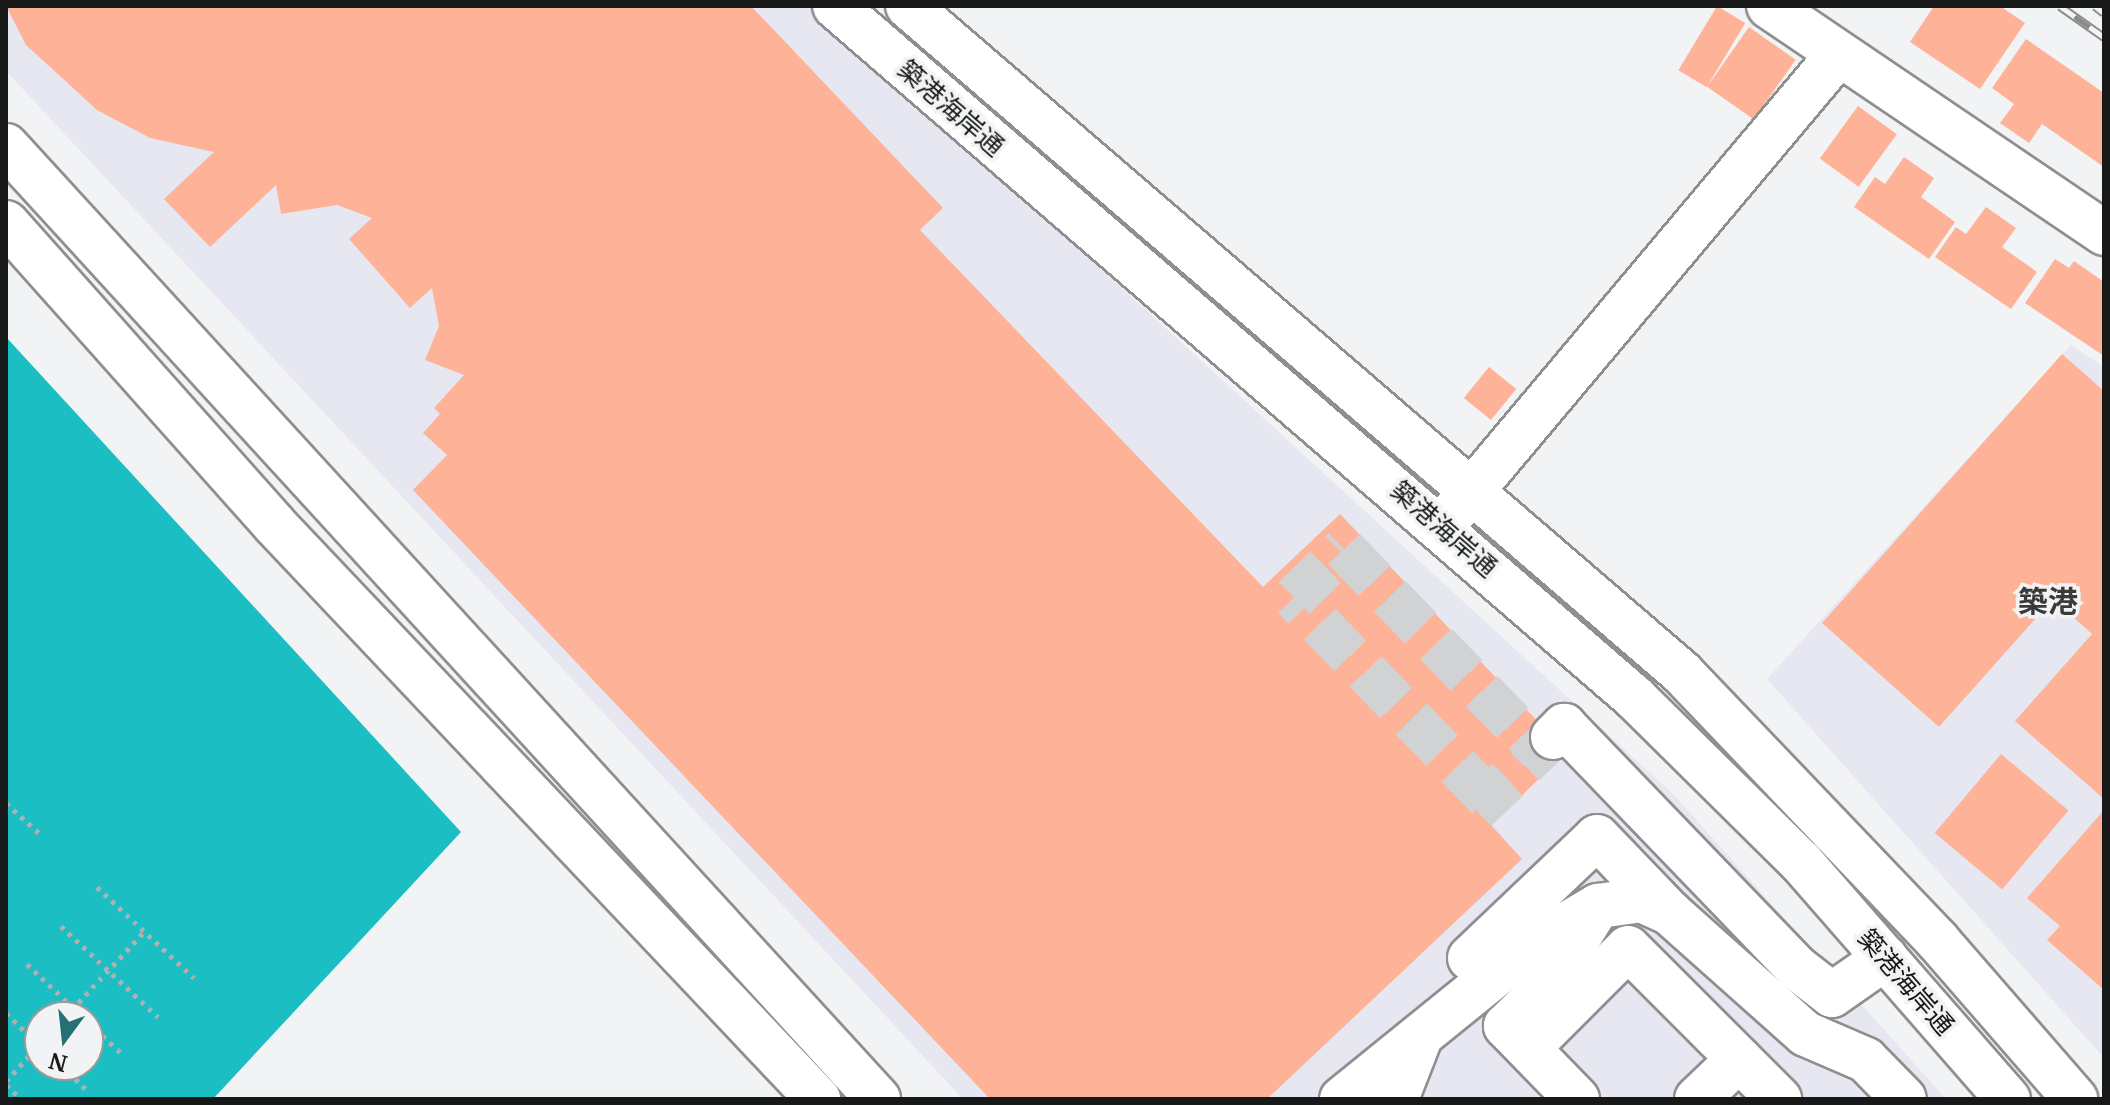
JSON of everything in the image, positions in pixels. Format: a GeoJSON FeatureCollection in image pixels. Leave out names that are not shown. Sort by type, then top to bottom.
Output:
{"type":"FeatureCollection","features":[{"type":"Feature","properties":{"kind":"street","name":"築港海岸通"},"geometry":{"type":"LineString","coordinates":[[835,6],[1442,526],[1635,698],[1801,862],[2008,1099]]}},
{"type":"Feature","properties":{"kind":"street","name":"築港海岸通"},"geometry":{"type":"LineString","coordinates":[[908,6],[1682,673],[1937,940],[2075,1099]]}},
{"type":"Feature","properties":{"kind":"street"},"geometry":{"type":"LineString","coordinates":[[1769,6],[2104,233]]}},
{"type":"Feature","properties":{"kind":"street"},"geometry":{"type":"LineString","coordinates":[[1442,526],[1838,55]]}},
{"type":"Feature","properties":{"kind":"street"},"geometry":{"type":"LineString","coordinates":[[6,146],[878,1099]]}},
{"type":"Feature","properties":{"kind":"street"},"geometry":{"type":"LineString","coordinates":[[6,223],[274,524],[818,1099]]}},
{"type":"Feature","properties":{"kind":"street"},"geometry":{"type":"LineString","coordinates":[[1553,737],[1564,726],[1797,968],[1832,995],[1885,958]]}},
{"type":"Feature","properties":{"kind":"street"},"geometry":{"type":"LineString","coordinates":[[1470,958],[1597,837],[1670,913],[1806,1034],[1866,1060],[1904,1099]]}},
{"type":"Feature","properties":{"kind":"street"},"geometry":{"type":"LineString","coordinates":[[1342,1099],[1419,1040],[1532,945],[1598,906],[1641,900],[1670,913]]}},
{"type":"Feature","properties":{"kind":"street"},"geometry":{"type":"LineString","coordinates":[[1577,1099],[1506,1026],[1550,983],[1598,906]]}},
{"type":"Feature","properties":{"kind":"street"},"geometry":{"type":"LineString","coordinates":[[1528,1048],[1628,948],[1779,1099]]}},
{"type":"Feature","properties":{"kind":"street"},"geometry":{"type":"LineString","coordinates":[[1396,1099],[1419,1040]]}},
{"type":"Feature","properties":{"kind":"street"},"geometry":{"type":"LineString","coordinates":[[1697,1099],[1739,1059]]}},
{"type":"Feature","properties":{"kind":"path"},"geometry":{"type":"LineString","coordinates":[[6,803],[41,835]]}},
{"type":"Feature","properties":{"kind":"path"},"geometry":{"type":"LineString","coordinates":[[97,887],[194,978]]}},
{"type":"Feature","properties":{"kind":"path"},"geometry":{"type":"LineString","coordinates":[[61,926],[158,1017]]}},
{"type":"Feature","properties":{"kind":"path"},"geometry":{"type":"LineString","coordinates":[[80,1001],[144,932]]}},
{"type":"Feature","properties":{"kind":"path"},"geometry":{"type":"LineString","coordinates":[[27,964],[66,1001]]}},
{"type":"Feature","properties":{"kind":"path"},"geometry":{"type":"LineString","coordinates":[[6,1013],[24,1030]]}},
{"type":"Feature","properties":{"kind":"path"},"geometry":{"type":"LineString","coordinates":[[104,1037],[123,1055]]}},
{"type":"Feature","properties":{"kind":"path"},"geometry":{"type":"LineString","coordinates":[[21,1099],[6,1083],[24,1063]]}},
{"type":"Feature","properties":{"kind":"path"},"geometry":{"type":"LineString","coordinates":[[78,1081],[89,1092]]}},
{"type":"Feature","properties":{"kind":"shaded area"},"geometry":{"type":"Polygon","coordinates":[[[6,6],[815,6],[1674,795],[1946,1099],[963,1099],[6,71],[6,6]]]}},
{"type":"Feature","properties":{"kind":"shaded area"},"geometry":{"type":"Polygon","coordinates":[[[2071,345],[2104,367],[2104,1058],[1767,679],[2071,345]]]}},
{"type":"Feature","properties":{"kind":"water"},"geometry":{"type":"Polygon","coordinates":[[[6,337],[461,832],[213,1099],[6,1099],[6,337]]]}},
{"type":"Feature","properties":{"kind":"building"},"geometry":{"type":"Polygon","coordinates":[[[6,6],[751,6],[943,208],[920,230],[1263,587],[1340,514],[1567,752],[1491,825],[1522,859],[1267,1099],[990,1099],[413,490],[447,455],[423,433],[440,414],[434,408],[464,375],[425,360],[439,326],[432,288],[410,308],[349,239],[372,218],[337,205],[281,214],[276,185],[210,247],[164,199],[214,152],[150,138],[97,110],[26,45],[6,6]]]}},
{"type":"Feature","properties":{"kind":"building"},"geometry":{"type":"Polygon","coordinates":[[[1717,6],[1745,23],[1707,87],[1678,70],[1717,6]]]}},
{"type":"Feature","properties":{"kind":"building"},"geometry":{"type":"Polygon","coordinates":[[[1934,6],[2000,6],[2025,23],[1980,89],[1910,42],[1934,6]]]}},
{"type":"Feature","properties":{"kind":"building"},"geometry":{"type":"Polygon","coordinates":[[[1749,27],[1796,60],[1754,119],[1707,87],[1749,27]]]}},
{"type":"Feature","properties":{"kind":"building"},"geometry":{"type":"Polygon","coordinates":[[[2026,39],[2104,93],[2104,167],[2042,124],[2029,143],[2000,123],[2014,104],[1992,88],[2026,39]]]}},
{"type":"Feature","properties":{"kind":"building"},"geometry":{"type":"Polygon","coordinates":[[[1858,106],[1897,134],[1859,187],[1820,159],[1858,106]]]}},
{"type":"Feature","properties":{"kind":"building"},"geometry":{"type":"Polygon","coordinates":[[[1904,157],[1934,178],[1921,197],[1955,222],[1929,259],[1854,207],[1875,177],[1885,184],[1904,157]]]}},
{"type":"Feature","properties":{"kind":"building"},"geometry":{"type":"Polygon","coordinates":[[[1986,207],[2016,228],[2002,247],[2037,272],[2011,309],[1935,257],[1956,227],[1966,234],[1986,207]]]}},
{"type":"Feature","properties":{"kind":"building"},"geometry":{"type":"Polygon","coordinates":[[[2055,259],[2069,268],[2074,261],[2104,282],[2104,356],[2025,303],[2055,259]]]}},
{"type":"Feature","properties":{"kind":"building"},"geometry":{"type":"Polygon","coordinates":[[[2062,354],[2104,391],[2104,799],[2015,721],[2092,634],[2053,599],[1939,727],[1822,623],[2062,354]]]}},
{"type":"Feature","properties":{"kind":"building"},"geometry":{"type":"Polygon","coordinates":[[[1489,367],[1516,389],[1491,420],[1464,398],[1489,367]]]}},
{"type":"Feature","properties":{"kind":"building"},"geometry":{"type":"Polygon","coordinates":[[[2001,754],[2068,811],[2002,889],[1935,833],[2001,754]]]}},
{"type":"Feature","properties":{"kind":"building"},"geometry":{"type":"Polygon","coordinates":[[[2104,810],[2104,990],[2047,940],[2060,926],[2027,898],[2104,810]]]}},
{"type":"Feature","properties":{"kind":"tunnel"},"geometry":{"type":"LineString","coordinates":[[1488,798],[1294,598],[1344,549],[1539,750]]}},
{"type":"Feature","properties":{"kind":"tunnel"},"geometry":{"type":"LineString","coordinates":[[1476,810],[1553,737]]}},
{"type":"Feature","properties":{"kind":"railway"},"geometry":{"type":"LineString","coordinates":[[2060,6],[2104,37]]}},
{"type":"Feature","properties":{"kind":"railway"},"geometry":{"type":"LineString","coordinates":[[2095,6],[2104,13]]}},
{"type":"Feature","properties":{"kind":"district","name":"築港"},"geometry":{"type":"Point","coordinates":[2048,601]}}]}
